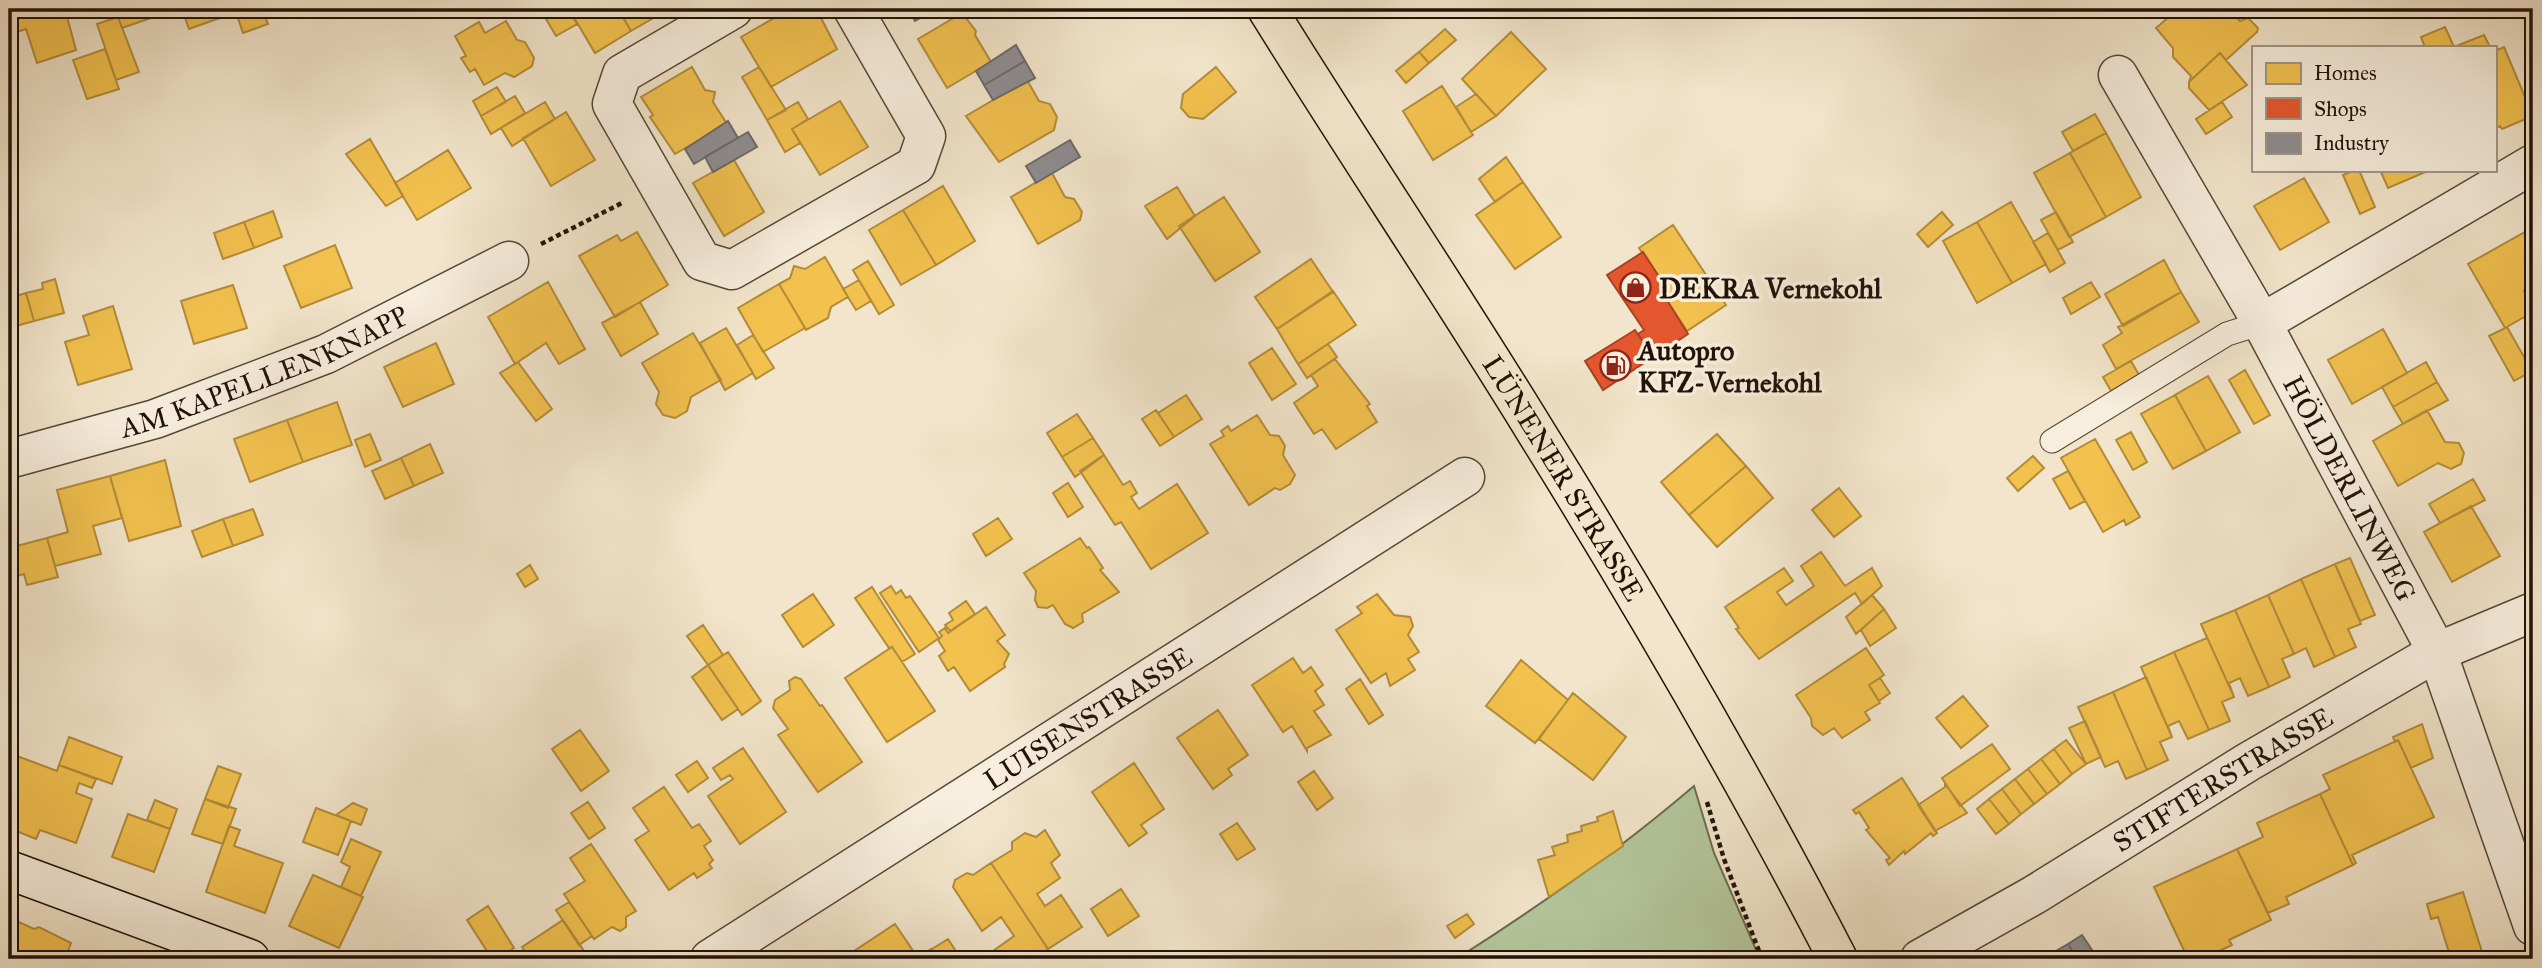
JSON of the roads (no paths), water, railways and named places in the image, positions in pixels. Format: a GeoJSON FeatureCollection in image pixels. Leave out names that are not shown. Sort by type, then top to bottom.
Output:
{"type":"FeatureCollection","features":[{"type":"Feature","properties":{"kind":"main road","name":"LÜNENER STRASSE"},"geometry":{"type":"LineString","coordinates":[[1267,9],[1536,431],[1650,620],[1703,710],[1838,959]]}},
{"type":"Feature","properties":{"kind":"street"},"geometry":{"type":"LineString","coordinates":[[733,9],[622,74],[612,104],[702,261],[732,270],[916,165],[926,136],[853,9]]}},
{"type":"Feature","properties":{"kind":"street","name":"HÖLDERLINWEG"},"geometry":{"type":"LineString","coordinates":[[2118,75],[2262,323],[2437,652],[2533,926]]}},
{"type":"Feature","properties":{"kind":"street"},"geometry":{"type":"LineString","coordinates":[[2262,323],[2533,164]]}},
{"type":"Feature","properties":{"kind":"street","name":"AM KAPELLENKNAPP"},"geometry":{"type":"LineString","coordinates":[[9,459],[155,419],[326,354],[509,261]]}},
{"type":"Feature","properties":{"kind":"street","name":"LUISENSTRASSE"},"geometry":{"type":"LineString","coordinates":[[710,959],[1465,477]]}},
{"type":"Feature","properties":{"kind":"street","name":"STIFTERSTRASSE"},"geometry":{"type":"LineString","coordinates":[[1920,959],[2034,895],[2248,762],[2437,652],[2533,612]]}},
{"type":"Feature","properties":{"kind":"street"},"geometry":{"type":"LineString","coordinates":[[9,870],[250,959]]}},
{"type":"Feature","properties":{"kind":"lane"},"geometry":{"type":"LineString","coordinates":[[2052,441],[2227,334],[2262,323]]}},
{"type":"Feature","properties":{"kind":"place","name":"DEKRA Vernekohl"},"geometry":{"type":"Point","coordinates":[1636,288]}},
{"type":"Feature","properties":{"kind":"place","name":"Autopro KFZ-Vernekohl"},"geometry":{"type":"Point","coordinates":[1615,366]}}]}
